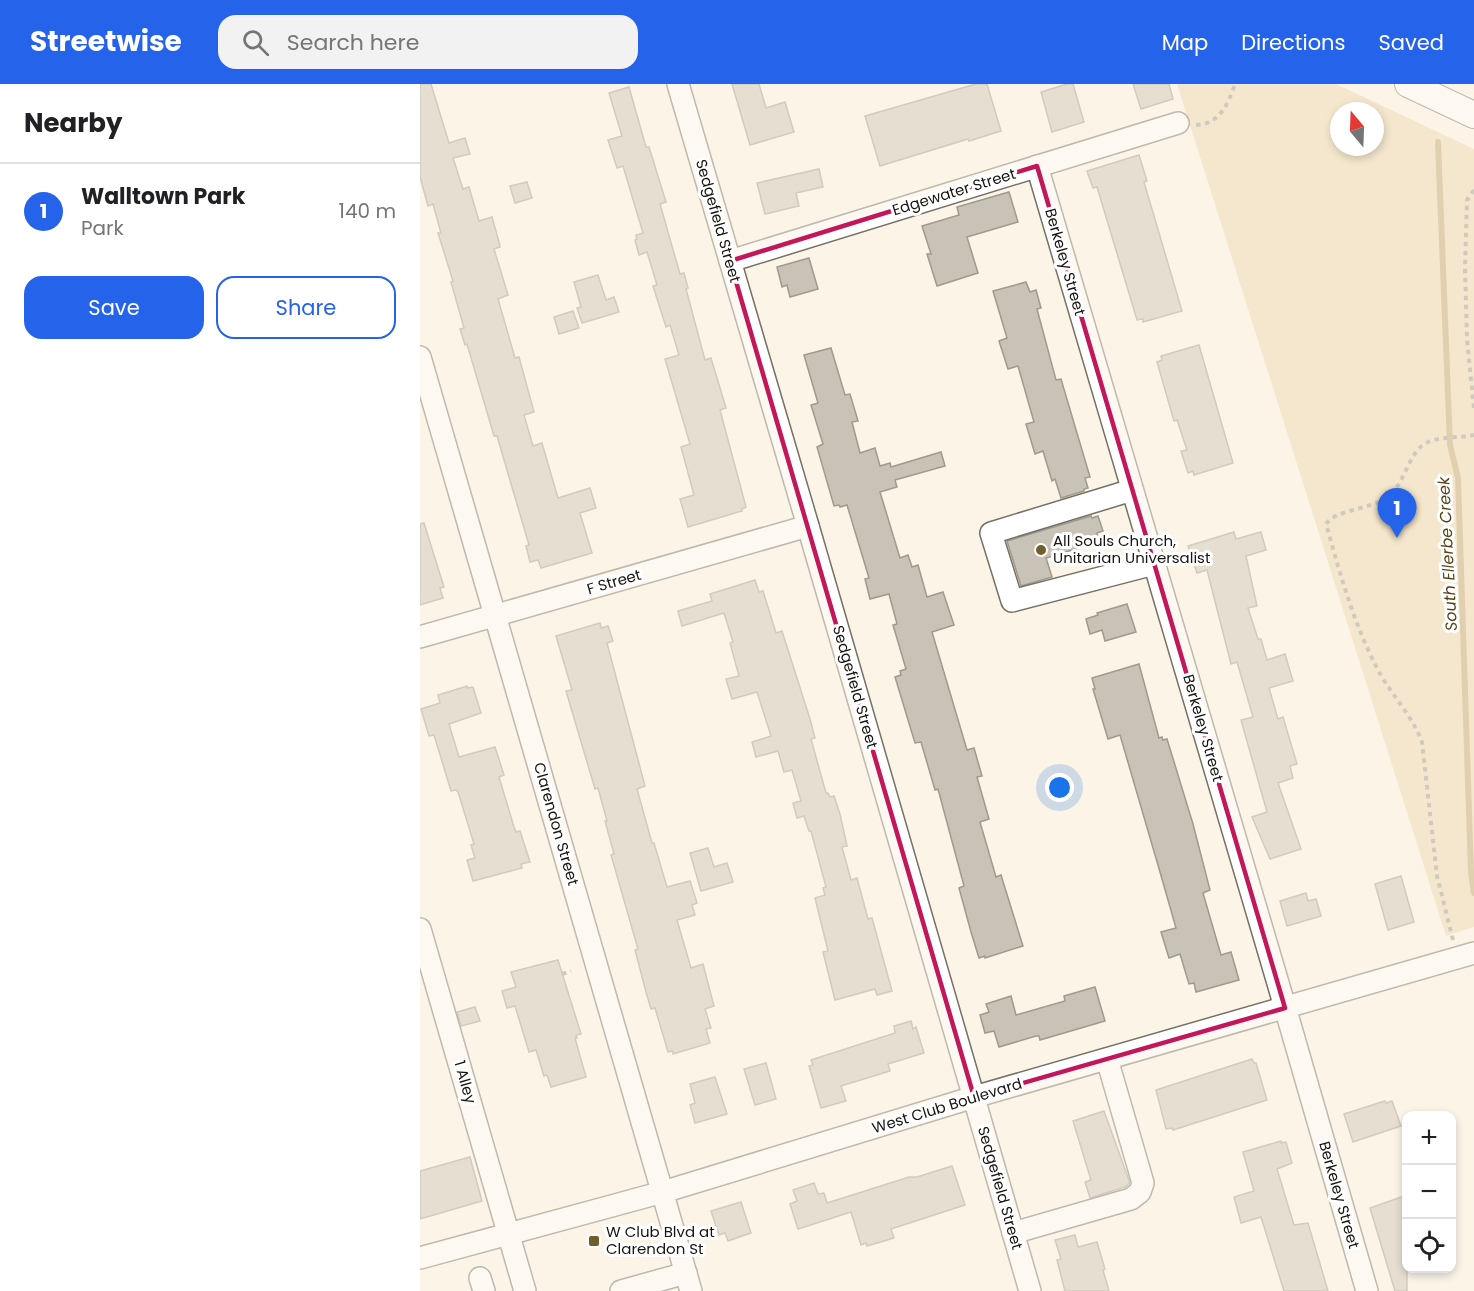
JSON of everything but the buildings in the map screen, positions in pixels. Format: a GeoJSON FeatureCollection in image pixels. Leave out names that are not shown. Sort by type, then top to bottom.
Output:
{"type":"FeatureCollection","features":[{"type":"Feature","properties":{"kind":"main road"},"geometry":{"type":"LineString","coordinates":[[1408,84],[1474,115]]}},
{"type":"Feature","properties":{"kind":"street","name":"Sedgefield Street"},"geometry":{"type":"LineString","coordinates":[[678,84],[1030,1291]]}},
{"type":"Feature","properties":{"kind":"street","name":"Edgewater Street"},"geometry":{"type":"LineString","coordinates":[[730,261],[1037,166],[1188,124]]}},
{"type":"Feature","properties":{"kind":"street","name":"Berkeley Street"},"geometry":{"type":"LineString","coordinates":[[1037,166],[1366,1291]]}},
{"type":"Feature","properties":{"kind":"street","name":"Clarendon Street"},"geometry":{"type":"LineString","coordinates":[[420,357],[689,1282]]}},
{"type":"Feature","properties":{"kind":"street"},"geometry":{"type":"LineString","coordinates":[[1132,490],[991,533],[1012,601],[1154,564]]}},
{"type":"Feature","properties":{"kind":"street","name":"F Street"},"geometry":{"type":"LineString","coordinates":[[420,637],[808,526]]}},
{"type":"Feature","properties":{"kind":"street","name":"1 Alley"},"geometry":{"type":"LineString","coordinates":[[420,929],[525,1291]]}},
{"type":"Feature","properties":{"kind":"street","name":"West Club Boulevard"},"geometry":{"type":"LineString","coordinates":[[420,1258],[663,1192],[974,1097],[1466,955]]}},
{"type":"Feature","properties":{"kind":"street"},"geometry":{"type":"LineString","coordinates":[[1013,1233],[1086,1214],[1131,1199],[1140,1192],[1143,1183],[1107,1059]]}},
{"type":"Feature","properties":{"kind":"street"},"geometry":{"type":"LineString","coordinates":[[621,1291],[689,1282]]}},
{"type":"Feature","properties":{"kind":"path"},"geometry":{"type":"LineString","coordinates":[[1188,124],[1209,124],[1221,115],[1235,84]]}},
{"type":"Feature","properties":{"kind":"path"},"geometry":{"type":"LineString","coordinates":[[1474,190],[1467,200],[1465,236],[1467,340],[1474,409]]}},
{"type":"Feature","properties":{"kind":"path"},"geometry":{"type":"LineString","coordinates":[[1466,955],[1444,911],[1437,876],[1422,742],[1415,724],[1377,669],[1358,628],[1326,524],[1334,516],[1378,503],[1389,496],[1395,490],[1414,454],[1421,446],[1443,438],[1474,435]]}},
{"type":"Feature","properties":{"kind":"path"},"geometry":{"type":"LineString","coordinates":[[561,974],[572,971]]}},
{"type":"Feature","properties":{"kind":"highlighted area"},"geometry":{"type":"Polygon","coordinates":[[[1037,166],[1285,1008],[974,1097],[730,261],[1037,166]]]}},
{"type":"Feature","properties":{"kind":"shaded area"},"geometry":{"type":"Polygon","coordinates":[[[1177,84],[1336,84],[1374,102],[1330,102],[1330,156],[1384,156],[1384,107],[1474,149],[1474,927],[1446,936],[1177,84]]]}},
{"type":"Feature","properties":{"kind":"waterway","name":"South Ellerbe Creek"},"geometry":{"type":"LineString","coordinates":[[1438,142],[1450,445],[1458,478],[1471,873],[1474,893]]}},
{"type":"Feature","properties":{"kind":"place","name":"Walltown Park"},"geometry":{"type":"Point","coordinates":[1397,538]}},
{"type":"Feature","properties":{"kind":"place","name":"All Souls Church, Unitarian Universalist"},"geometry":{"type":"Point","coordinates":[1041,550]}},
{"type":"Feature","properties":{"kind":"place","name":"W Club Blvd at Clarendon St"},"geometry":{"type":"Point","coordinates":[594,1241]}}]}
